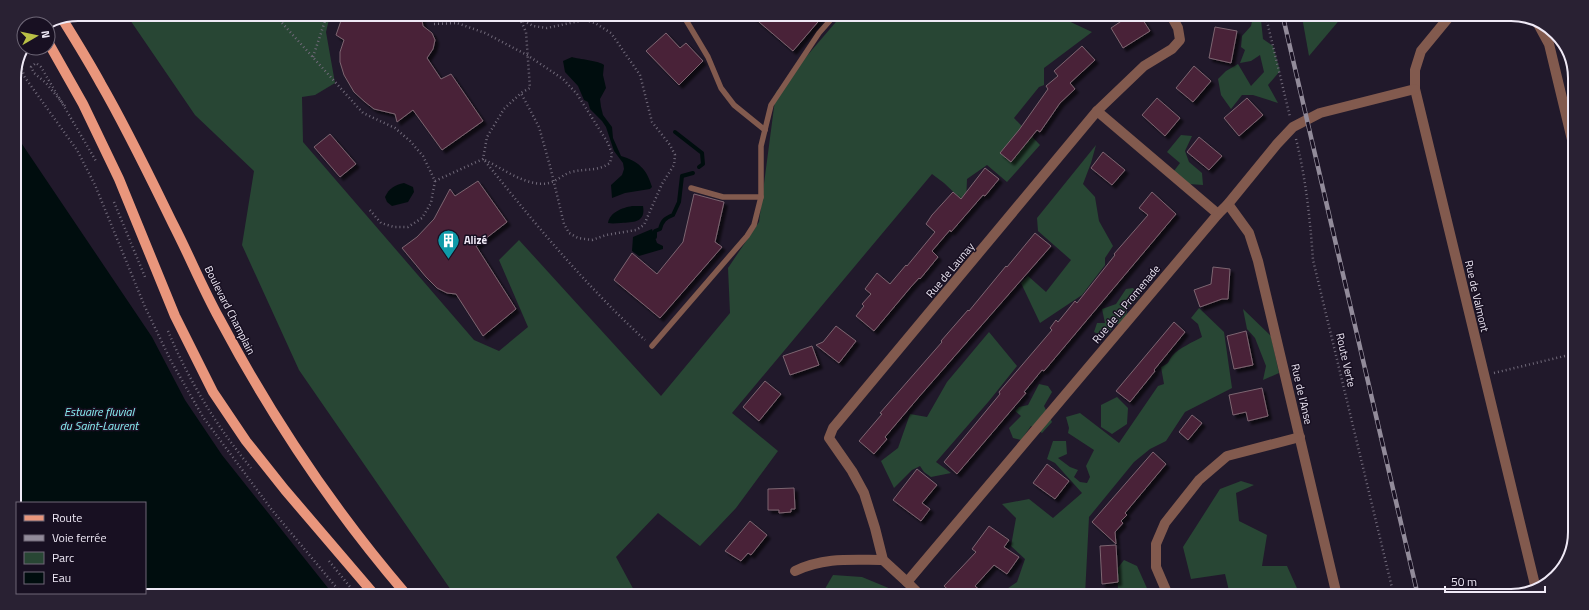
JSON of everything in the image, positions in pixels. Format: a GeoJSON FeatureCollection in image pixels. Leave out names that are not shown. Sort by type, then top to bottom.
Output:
{"type":"FeatureCollection","features":[{"type":"Feature","properties":{"kind":"main road","name":"Boulevard Champlain"},"geometry":{"type":"LineString","coordinates":[[65,23],[101,84],[160,198],[218,316],[249,372],[290,439],[334,505],[383,568],[401,589]]}},
{"type":"Feature","properties":{"kind":"main road"},"geometry":{"type":"LineString","coordinates":[[56,56],[83,104],[119,178],[175,316],[213,392],[246,441],[285,490],[370,589]]}},
{"type":"Feature","properties":{"kind":"street"},"geometry":{"type":"LineString","coordinates":[[1174,21],[1178,28],[1180,40],[1172,48],[1144,66],[1097,111],[1218,214]]}},
{"type":"Feature","properties":{"kind":"street","name":"Rue de Valmont"},"geometry":{"type":"LineString","coordinates":[[1446,21],[1421,51],[1415,70],[1415,89],[1535,584]]}},
{"type":"Feature","properties":{"kind":"street"},"geometry":{"type":"LineString","coordinates":[[1542,30],[1550,44],[1568,122]]}},
{"type":"Feature","properties":{"kind":"street","name":"Rue de la Promenade"},"geometry":{"type":"LineString","coordinates":[[907,582],[1228,204],[1277,144],[1293,127],[1320,113],[1415,89]]}},
{"type":"Feature","properties":{"kind":"street","name":"Rue de Launay"},"geometry":{"type":"LineString","coordinates":[[883,560],[864,493],[852,471],[829,438],[833,428],[1097,111]]}},
{"type":"Feature","properties":{"kind":"street","name":"Rue de l'Anse"},"geometry":{"type":"LineString","coordinates":[[1228,204],[1249,233],[1258,261],[1335,589]]}},
{"type":"Feature","properties":{"kind":"street"},"geometry":{"type":"LineString","coordinates":[[1165,589],[1156,567],[1156,544],[1165,523],[1199,480],[1227,456],[1300,437]]}},
{"type":"Feature","properties":{"kind":"street"},"geometry":{"type":"LineString","coordinates":[[796,571],[811,564],[832,560],[883,560],[914,589]]}},
{"type":"Feature","properties":{"kind":"lane"},"geometry":{"type":"LineString","coordinates":[[687,21],[708,57],[721,88],[734,105],[765,130]]}},
{"type":"Feature","properties":{"kind":"lane"},"geometry":{"type":"LineString","coordinates":[[652,346],[747,236],[754,224],[761,197],[762,146],[771,105],[819,33],[830,21]]}},
{"type":"Feature","properties":{"kind":"lane"},"geometry":{"type":"LineString","coordinates":[[691,188],[723,197],[761,197]]}},
{"type":"Feature","properties":{"kind":"path"},"geometry":{"type":"LineString","coordinates":[[280,21],[363,113],[395,128],[410,141],[423,156],[435,181],[431,203],[422,218],[408,227],[394,227],[381,222],[368,208]]}},
{"type":"Feature","properties":{"kind":"path"},"geometry":{"type":"LineString","coordinates":[[313,57],[325,21]]}},
{"type":"Feature","properties":{"kind":"path"},"geometry":{"type":"LineString","coordinates":[[483,159],[488,137],[504,109],[521,93],[530,88],[526,32],[521,21]]}},
{"type":"Feature","properties":{"kind":"path"},"geometry":{"type":"LineString","coordinates":[[524,21],[533,26],[547,28],[579,21]]}},
{"type":"Feature","properties":{"kind":"path"},"geometry":{"type":"LineString","coordinates":[[521,93],[539,127],[564,224],[569,233],[578,238],[592,240],[606,235],[636,230],[644,225],[662,184],[674,165],[675,155],[670,145],[652,122],[640,75],[611,33],[595,23],[588,21]]}},
{"type":"Feature","properties":{"kind":"path","name":"Route Verte"},"geometry":{"type":"LineString","coordinates":[[1267,21],[1301,160],[1308,202],[1313,260],[1392,589]]}},
{"type":"Feature","properties":{"kind":"path"},"geometry":{"type":"LineString","coordinates":[[434,24],[457,23],[486,33],[527,55],[563,79],[577,94],[608,143],[612,154],[610,163],[602,169],[570,172],[553,182],[538,185],[483,159]]}},
{"type":"Feature","properties":{"kind":"path"},"geometry":{"type":"LineString","coordinates":[[36,62],[41,67],[65,106],[46,83],[34,73],[31,67],[36,62]]}},
{"type":"Feature","properties":{"kind":"path"},"geometry":{"type":"LineString","coordinates":[[435,181],[483,159]]}},
{"type":"Feature","properties":{"kind":"path"},"geometry":{"type":"LineString","coordinates":[[483,159],[544,234],[595,292],[652,346]]}},
{"type":"Feature","properties":{"kind":"path"},"geometry":{"type":"LineString","coordinates":[[1484,375],[1568,355]]}},
{"type":"Feature","properties":{"kind":"green space"},"geometry":{"type":"Polygon","coordinates":[[[131,21],[329,21],[326,32],[335,83],[315,95],[302,97],[303,142],[474,340],[499,351],[528,327],[499,260],[519,240],[661,396],[730,313],[728,268],[759,222],[776,92],[837,21],[1068,21],[1092,32],[1044,68],[1044,85],[1039,87],[1014,118],[1040,145],[1007,182],[987,165],[967,179],[966,204],[932,174],[732,413],[778,451],[736,508],[700,546],[658,513],[616,557],[633,589],[450,589],[299,370],[242,245],[254,171],[195,115],[131,21]]]}},
{"type":"Feature","properties":{"kind":"green space"},"geometry":{"type":"Polygon","coordinates":[[[1252,21],[1261,21],[1263,39],[1273,46],[1280,71],[1268,85],[1278,103],[1253,95],[1242,95],[1231,109],[1221,95],[1218,79],[1226,71],[1238,64],[1251,86],[1264,72],[1260,55],[1251,61],[1240,63],[1245,50],[1241,47],[1242,36],[1251,26],[1252,21]]]}},
{"type":"Feature","properties":{"kind":"green space"},"geometry":{"type":"Polygon","coordinates":[[[1303,21],[1339,21],[1309,56],[1303,21]]]}},
{"type":"Feature","properties":{"kind":"green space"},"geometry":{"type":"Polygon","coordinates":[[[1181,135],[1192,136],[1185,151],[1189,162],[1202,173],[1203,185],[1189,184],[1174,171],[1180,163],[1167,152],[1181,135]]]}},
{"type":"Feature","properties":{"kind":"green space"},"geometry":{"type":"Polygon","coordinates":[[[1096,145],[1083,184],[1095,197],[1099,221],[1113,246],[1105,258],[1105,265],[1082,295],[1040,323],[1021,283],[1028,276],[1046,292],[1071,260],[1038,231],[1037,218],[1096,145]]]}},
{"type":"Feature","properties":{"kind":"green space"},"geometry":{"type":"Polygon","coordinates":[[[1133,288],[1140,297],[1127,308],[1126,323],[1116,324],[1105,337],[1094,332],[1097,323],[1105,323],[1102,309],[1116,304],[1126,289],[1133,288]]]}},
{"type":"Feature","properties":{"kind":"green space"},"geometry":{"type":"Polygon","coordinates":[[[1199,308],[1224,332],[1232,388],[1185,412],[1166,441],[1150,449],[1134,462],[1089,517],[1085,589],[1007,589],[1017,582],[1025,559],[1011,546],[1016,518],[1002,504],[1029,499],[1053,518],[1082,493],[1055,463],[1047,459],[1053,441],[1066,441],[1067,454],[1058,458],[1070,467],[1078,470],[1074,477],[1080,482],[1087,483],[1090,477],[1086,466],[1094,450],[1068,433],[1069,428],[1066,417],[1080,413],[1119,443],[1158,386],[1164,384],[1161,367],[1168,363],[1178,350],[1202,337],[1198,324],[1191,318],[1199,308]]]}},
{"type":"Feature","properties":{"kind":"green space"},"geometry":{"type":"Polygon","coordinates":[[[1243,309],[1271,336],[1279,373],[1263,380],[1266,366],[1255,338],[1247,329],[1243,309]]]}},
{"type":"Feature","properties":{"kind":"green space"},"geometry":{"type":"Polygon","coordinates":[[[989,332],[1017,366],[936,462],[951,473],[931,477],[924,472],[920,466],[912,470],[894,488],[881,461],[898,448],[910,414],[927,417],[947,382],[989,332]]]}},
{"type":"Feature","properties":{"kind":"green space"},"geometry":{"type":"Polygon","coordinates":[[[1039,384],[1048,386],[1052,392],[1044,406],[1052,422],[1042,433],[1031,426],[1021,440],[1013,438],[1009,428],[1021,416],[1015,411],[1019,407],[1028,405],[1039,384]]]}},
{"type":"Feature","properties":{"kind":"green space"},"geometry":{"type":"Polygon","coordinates":[[[1117,397],[1128,408],[1127,424],[1112,434],[1101,427],[1101,405],[1117,397]]]}},
{"type":"Feature","properties":{"kind":"green space"},"geometry":{"type":"Polygon","coordinates":[[[1241,481],[1254,485],[1236,493],[1239,521],[1267,535],[1262,566],[1287,566],[1297,589],[1229,589],[1225,574],[1191,579],[1183,547],[1220,489],[1241,481]]]}},
{"type":"Feature","properties":{"kind":"green space"},"geometry":{"type":"Polygon","coordinates":[[[1124,560],[1137,566],[1147,589],[1118,589],[1117,569],[1124,560]]]}},
{"type":"Feature","properties":{"kind":"green space"},"geometry":{"type":"Polygon","coordinates":[[[833,575],[862,577],[891,589],[825,589],[833,575]]]}},
{"type":"Feature","properties":{"kind":"water"},"geometry":{"type":"Polygon","coordinates":[[[572,57],[598,62],[604,65],[603,75],[606,88],[600,99],[603,115],[612,127],[613,138],[621,156],[632,160],[641,167],[650,181],[652,187],[650,189],[625,193],[612,198],[611,185],[622,175],[624,169],[623,163],[614,151],[606,127],[590,109],[588,102],[584,100],[578,86],[565,72],[563,61],[572,57]]]}},
{"type":"Feature","properties":{"kind":"water","name":"Estuaire fluvial du Saint-Laurent"},"geometry":{"type":"Polygon","coordinates":[[[21,142],[152,337],[185,400],[222,455],[329,589],[146,589],[146,502],[21,502],[21,142]]]}},
{"type":"Feature","properties":{"kind":"water"},"geometry":{"type":"Polygon","coordinates":[[[404,183],[413,187],[414,192],[408,202],[392,206],[387,202],[385,197],[388,191],[393,187],[404,183]]]}},
{"type":"Feature","properties":{"kind":"water"},"geometry":{"type":"Polygon","coordinates":[[[632,206],[643,206],[643,216],[641,219],[634,222],[608,223],[609,219],[614,213],[632,206]]]}},
{"type":"Feature","properties":{"kind":"water"},"geometry":{"type":"Polygon","coordinates":[[[652,229],[657,243],[663,246],[663,249],[639,256],[632,251],[633,237],[652,229]]]}},
{"type":"Feature","properties":{"kind":"building"},"geometry":{"type":"Polygon","coordinates":[[[341,21],[422,21],[423,26],[432,33],[435,40],[433,49],[427,58],[441,79],[451,74],[483,121],[442,150],[413,110],[397,122],[395,114],[374,109],[354,92],[344,75],[340,62],[340,52],[344,40],[336,35],[341,21]]]}},
{"type":"Feature","properties":{"kind":"building"},"geometry":{"type":"Polygon","coordinates":[[[758,21],[819,21],[793,51],[758,21]]]}},
{"type":"Feature","properties":{"kind":"building"},"geometry":{"type":"Polygon","coordinates":[[[1122,21],[1144,21],[1150,31],[1123,48],[1111,28],[1122,21]]]}},
{"type":"Feature","properties":{"kind":"building"},"geometry":{"type":"Polygon","coordinates":[[[1215,27],[1237,31],[1231,63],[1209,58],[1215,27]]]}},
{"type":"Feature","properties":{"kind":"building"},"geometry":{"type":"Polygon","coordinates":[[[666,33],[680,48],[686,43],[703,61],[679,85],[646,51],[666,33]]]}},
{"type":"Feature","properties":{"kind":"building"},"geometry":{"type":"Polygon","coordinates":[[[1082,46],[1095,60],[1070,83],[1075,89],[1060,103],[1040,132],[1037,130],[1011,162],[1000,153],[1019,130],[1048,89],[1046,86],[1058,76],[1054,71],[1082,46]]]}},
{"type":"Feature","properties":{"kind":"building"},"geometry":{"type":"Polygon","coordinates":[[[1194,66],[1211,81],[1193,102],[1176,88],[1194,66]]]}},
{"type":"Feature","properties":{"kind":"building"},"geometry":{"type":"Polygon","coordinates":[[[1157,98],[1180,118],[1165,136],[1142,115],[1157,98]]]}},
{"type":"Feature","properties":{"kind":"building"},"geometry":{"type":"Polygon","coordinates":[[[1247,98],[1263,115],[1239,136],[1224,118],[1247,98]]]}},
{"type":"Feature","properties":{"kind":"building"},"geometry":{"type":"Polygon","coordinates":[[[330,134],[356,164],[340,177],[314,147],[330,134]]]}},
{"type":"Feature","properties":{"kind":"building"},"geometry":{"type":"Polygon","coordinates":[[[1199,137],[1222,156],[1209,170],[1187,152],[1199,137]]]}},
{"type":"Feature","properties":{"kind":"building"},"geometry":{"type":"Polygon","coordinates":[[[1103,152],[1125,170],[1112,185],[1091,168],[1103,152]]]}},
{"type":"Feature","properties":{"kind":"building"},"geometry":{"type":"Polygon","coordinates":[[[985,168],[999,179],[985,196],[983,195],[951,232],[950,230],[932,251],[938,257],[874,331],[856,316],[864,306],[862,304],[871,294],[865,289],[877,273],[890,284],[935,232],[926,224],[932,215],[953,192],[961,199],[985,168]]]}},
{"type":"Feature","properties":{"kind":"building","name":"Alizé"},"geometry":{"type":"Polygon","coordinates":[[[478,181],[507,222],[476,246],[516,309],[483,336],[456,294],[447,293],[437,288],[402,248],[417,237],[434,219],[450,189],[455,196],[478,181]]]}},
{"type":"Feature","properties":{"kind":"building"},"geometry":{"type":"Polygon","coordinates":[[[1152,192],[1176,214],[1044,371],[1042,370],[1024,392],[1026,393],[957,474],[944,462],[1000,394],[999,392],[1052,330],[1050,328],[1056,320],[1058,322],[1075,301],[1077,303],[1115,255],[1114,254],[1148,215],[1139,208],[1152,192]]]}},
{"type":"Feature","properties":{"kind":"building"},"geometry":{"type":"Polygon","coordinates":[[[694,194],[724,202],[715,242],[722,247],[660,318],[614,280],[632,253],[657,274],[683,242],[694,194]]]}},
{"type":"Feature","properties":{"kind":"building"},"geometry":{"type":"Polygon","coordinates":[[[1035,233],[1051,246],[918,398],[885,437],[887,439],[874,454],[859,441],[882,414],[880,413],[1035,233]]]}},
{"type":"Feature","properties":{"kind":"building"},"geometry":{"type":"Polygon","coordinates":[[[1213,267],[1230,269],[1228,299],[1222,299],[1200,307],[1194,290],[1211,284],[1213,267]]]}},
{"type":"Feature","properties":{"kind":"building"},"geometry":{"type":"Polygon","coordinates":[[[1174,322],[1185,332],[1130,402],[1116,391],[1174,322]]]}},
{"type":"Feature","properties":{"kind":"building"},"geometry":{"type":"Polygon","coordinates":[[[836,326],[856,341],[839,363],[816,345],[823,342],[836,326]]]}},
{"type":"Feature","properties":{"kind":"building"},"geometry":{"type":"Polygon","coordinates":[[[1246,331],[1253,365],[1234,369],[1227,336],[1246,331]]]}},
{"type":"Feature","properties":{"kind":"building"},"geometry":{"type":"Polygon","coordinates":[[[812,346],[819,365],[790,375],[783,356],[812,346]]]}},
{"type":"Feature","properties":{"kind":"building"},"geometry":{"type":"Polygon","coordinates":[[[765,381],[781,394],[759,421],[743,407],[765,381]]]}},
{"type":"Feature","properties":{"kind":"building"},"geometry":{"type":"Polygon","coordinates":[[[1262,388],[1268,416],[1248,421],[1246,412],[1233,415],[1229,395],[1262,388]]]}},
{"type":"Feature","properties":{"kind":"building"},"geometry":{"type":"Polygon","coordinates":[[[1192,415],[1202,423],[1188,440],[1179,432],[1192,415]]]}},
{"type":"Feature","properties":{"kind":"building"},"geometry":{"type":"Polygon","coordinates":[[[1153,452],[1166,464],[1125,513],[1127,515],[1121,521],[1123,523],[1115,532],[1116,544],[1092,522],[1153,452]]]}},
{"type":"Feature","properties":{"kind":"building"},"geometry":{"type":"Polygon","coordinates":[[[1047,464],[1069,481],[1055,499],[1033,483],[1047,464]]]}},
{"type":"Feature","properties":{"kind":"building"},"geometry":{"type":"Polygon","coordinates":[[[917,469],[937,485],[922,503],[930,509],[921,521],[893,500],[917,469]]]}},
{"type":"Feature","properties":{"kind":"building"},"geometry":{"type":"Polygon","coordinates":[[[794,488],[795,509],[791,509],[791,512],[779,513],[779,510],[768,510],[768,489],[794,488]]]}},
{"type":"Feature","properties":{"kind":"building"},"geometry":{"type":"Polygon","coordinates":[[[750,521],[767,535],[751,555],[748,553],[741,561],[725,551],[750,521]]]}},
{"type":"Feature","properties":{"kind":"building"},"geometry":{"type":"Polygon","coordinates":[[[989,526],[1009,540],[1004,547],[1019,557],[1007,574],[994,565],[975,586],[978,589],[947,589],[944,586],[976,552],[972,549],[989,526]]]}},
{"type":"Feature","properties":{"kind":"building"},"geometry":{"type":"Polygon","coordinates":[[[1116,545],[1118,582],[1102,584],[1100,546],[1116,545]]]}},
{"type":"Feature","properties":{"kind":"waterway"},"geometry":{"type":"LineString","coordinates":[[675,132],[702,153],[703,164],[699,167]]}},
{"type":"Feature","properties":{"kind":"waterway"},"geometry":{"type":"LineString","coordinates":[[655,237],[655,231],[660,229],[663,222],[673,215],[679,202],[682,176],[693,173]]}},
{"type":"Feature","properties":{"kind":"railway"},"geometry":{"type":"LineString","coordinates":[[1284,21],[1416,589]]}},
{"type":"Feature","properties":{"kind":"place","name":"Alizé"},"geometry":{"type":"Point","coordinates":[448,260]}}]}
